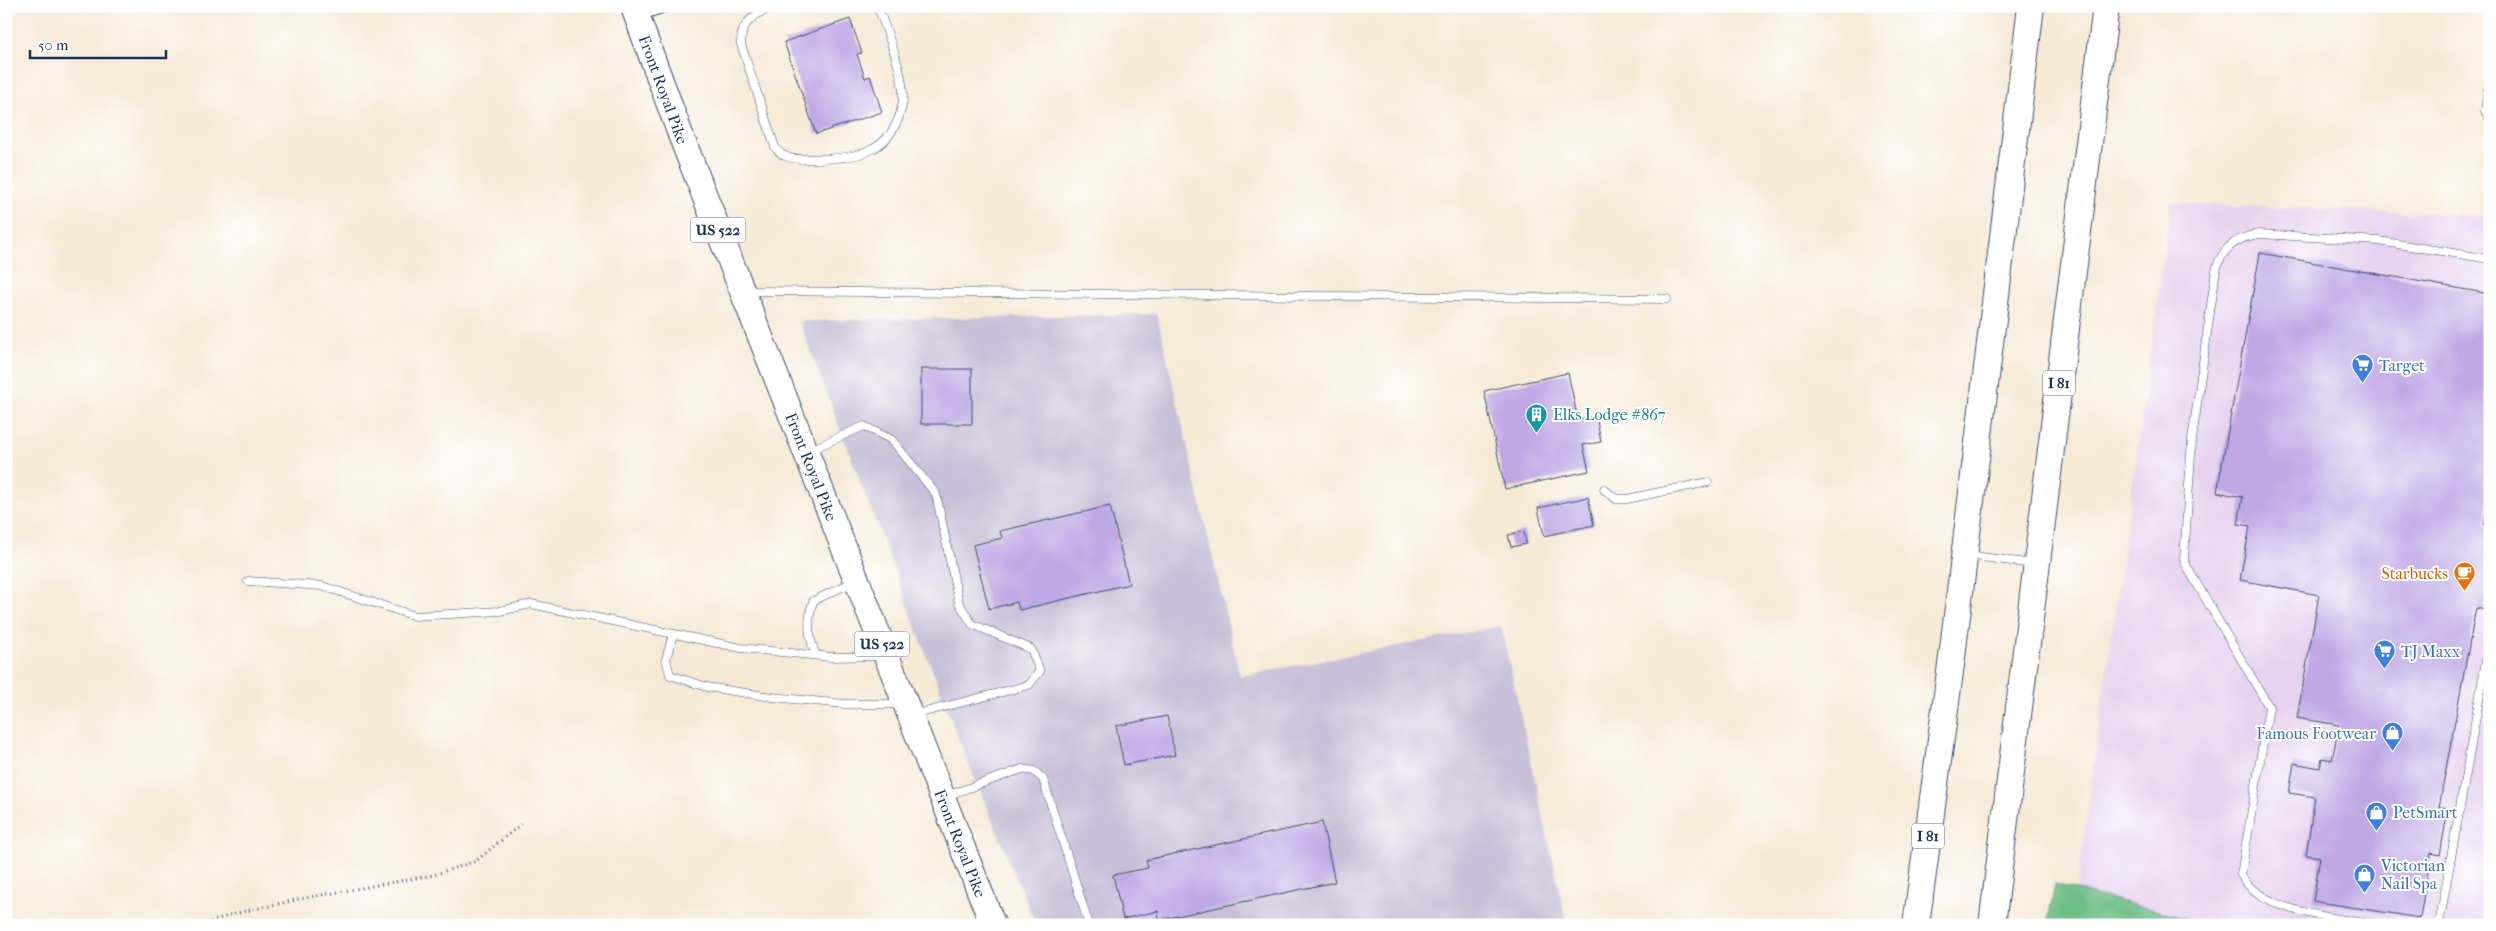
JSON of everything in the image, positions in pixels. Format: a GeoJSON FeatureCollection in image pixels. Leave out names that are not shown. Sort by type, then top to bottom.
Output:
{"type":"FeatureCollection","features":[{"type":"Feature","properties":{"kind":"highway","name":"I 81"},"geometry":{"type":"LineString","coordinates":[[1916,925],[1950,675],[1963,554],[2031,6]]}},
{"type":"Feature","properties":{"kind":"highway","name":"I 81"},"geometry":{"type":"LineString","coordinates":[[1992,925],[2106,6]]}},
{"type":"Feature","properties":{"kind":"highway","name":"Front Royal Pike"},"geometry":{"type":"LineString","coordinates":[[635,10],[741,290],[993,925]]}},
{"type":"Feature","properties":{"kind":"street"},"geometry":{"type":"LineString","coordinates":[[635,10],[660,6]]}},
{"type":"Feature","properties":{"kind":"lane"},"geometry":{"type":"LineString","coordinates":[[776,6],[763,11],[747,22],[740,37],[776,147],[780,153],[794,158],[836,159],[861,156],[876,147],[891,131],[902,108],[904,98],[900,76],[878,6]]}},
{"type":"Feature","properties":{"kind":"lane"},"geometry":{"type":"LineString","coordinates":[[2490,76],[2485,111],[2490,119]]}},
{"type":"Feature","properties":{"kind":"lane"},"geometry":{"type":"LineString","coordinates":[[2377,925],[2291,910],[2261,895],[2241,876],[2269,708],[2184,559],[2192,440],[2216,270],[2222,255],[2229,246],[2242,238],[2259,234],[2379,241],[2490,259]]}},
{"type":"Feature","properties":{"kind":"lane"},"geometry":{"type":"LineString","coordinates":[[741,290],[1667,299]]}},
{"type":"Feature","properties":{"kind":"lane"},"geometry":{"type":"LineString","coordinates":[[673,634],[666,659],[670,675],[707,688],[845,704],[908,710],[1029,684],[1040,671],[1030,649],[972,624],[958,604],[936,494],[892,440],[864,426],[806,452]]}},
{"type":"Feature","properties":{"kind":"lane"},"geometry":{"type":"LineString","coordinates":[[1604,489],[1616,499],[1627,499],[1708,482]]}},
{"type":"Feature","properties":{"kind":"lane"},"geometry":{"type":"LineString","coordinates":[[1963,554],[2037,565]]}},
{"type":"Feature","properties":{"kind":"lane"},"geometry":{"type":"LineString","coordinates":[[816,655],[809,638],[808,617],[813,602],[857,580]]}},
{"type":"Feature","properties":{"kind":"lane"},"geometry":{"type":"LineString","coordinates":[[248,581],[322,586],[415,616],[500,611],[531,604],[741,648],[816,655],[887,656]]}},
{"type":"Feature","properties":{"kind":"lane"},"geometry":{"type":"LineString","coordinates":[[2439,925],[2490,638]]}},
{"type":"Feature","properties":{"kind":"lane"},"geometry":{"type":"LineString","coordinates":[[943,797],[1022,769],[1034,771],[1044,779],[1089,925]]}},
{"type":"Feature","properties":{"kind":"path"},"geometry":{"type":"LineString","coordinates":[[201,925],[233,914],[305,898],[397,883],[433,875],[476,861],[521,824]]}},
{"type":"Feature","properties":{"kind":"shaded area"},"geometry":{"type":"Polygon","coordinates":[[[2171,203],[2490,216],[2490,925],[2178,925],[2075,901],[2171,203]]]}},
{"type":"Feature","properties":{"kind":"shaded area"},"geometry":{"type":"Polygon","coordinates":[[[1157,314],[1240,676],[1501,626],[1567,925],[1036,925],[961,745],[799,321],[1157,314]]]}},
{"type":"Feature","properties":{"kind":"green space"},"geometry":{"type":"Polygon","coordinates":[[[2055,884],[2210,925],[2047,925],[2055,884]]]}},
{"type":"Feature","properties":{"kind":"building"},"geometry":{"type":"Polygon","coordinates":[[[850,19],[862,53],[857,54],[865,78],[870,76],[882,112],[816,134],[784,42],[850,19]]]}},
{"type":"Feature","properties":{"kind":"building","name":"Target"},"geometry":{"type":"Polygon","coordinates":[[[2260,253],[2490,294],[2490,494],[2484,525],[2490,526],[2487,553],[2490,554],[2490,584],[2485,610],[2476,608],[2439,807],[2448,809],[2440,855],[2431,853],[2420,918],[2313,901],[2320,857],[2306,855],[2315,797],[2289,793],[2294,763],[2320,768],[2322,758],[2332,760],[2339,725],[2297,718],[2319,595],[2240,580],[2250,526],[2238,524],[2243,497],[2217,492],[2260,253]]]}},
{"type":"Feature","properties":{"kind":"building"},"geometry":{"type":"Polygon","coordinates":[[[921,369],[972,369],[972,424],[921,424],[921,369]]]}},
{"type":"Feature","properties":{"kind":"building","name":"Elks Lodge #867"},"geometry":{"type":"Polygon","coordinates":[[[1568,373],[1578,420],[1596,416],[1601,442],[1583,445],[1589,471],[1505,489],[1484,391],[1568,373]]]}},
{"type":"Feature","properties":{"kind":"building"},"geometry":{"type":"Polygon","coordinates":[[[1588,497],[1594,525],[1544,536],[1538,508],[1588,497]]]}},
{"type":"Feature","properties":{"kind":"building"},"geometry":{"type":"Polygon","coordinates":[[[1110,506],[1129,584],[1019,610],[1017,602],[989,609],[973,545],[1002,538],[1000,531],[1110,506]]]}},
{"type":"Feature","properties":{"kind":"building"},"geometry":{"type":"Polygon","coordinates":[[[1524,531],[1526,544],[1511,547],[1508,535],[1524,531]]]}},
{"type":"Feature","properties":{"kind":"building"},"geometry":{"type":"Polygon","coordinates":[[[1167,716],[1175,755],[1124,765],[1116,726],[1167,716]]]}},
{"type":"Feature","properties":{"kind":"building"},"geometry":{"type":"Polygon","coordinates":[[[1322,822],[1335,882],[1159,920],[1158,911],[1123,919],[1113,875],[1148,868],[1146,860],[1322,822]]]}},
{"type":"Feature","properties":{"kind":"place","name":"Target"},"geometry":{"type":"Point","coordinates":[2363,384]}},
{"type":"Feature","properties":{"kind":"place","name":"Elks Lodge #867"},"geometry":{"type":"Point","coordinates":[1537,433]}},
{"type":"Feature","properties":{"kind":"place","name":"Starbucks"},"geometry":{"type":"Point","coordinates":[2464,592]}},
{"type":"Feature","properties":{"kind":"place","name":"TJ Maxx"},"geometry":{"type":"Point","coordinates":[2385,670]}},
{"type":"Feature","properties":{"kind":"place","name":"Famous Footwear"},"geometry":{"type":"Point","coordinates":[2392,752]}},
{"type":"Feature","properties":{"kind":"place","name":"PetSmart"},"geometry":{"type":"Point","coordinates":[2377,831]}},
{"type":"Feature","properties":{"kind":"place","name":"Victorian Nail Spa"},"geometry":{"type":"Point","coordinates":[2365,893]}}]}
